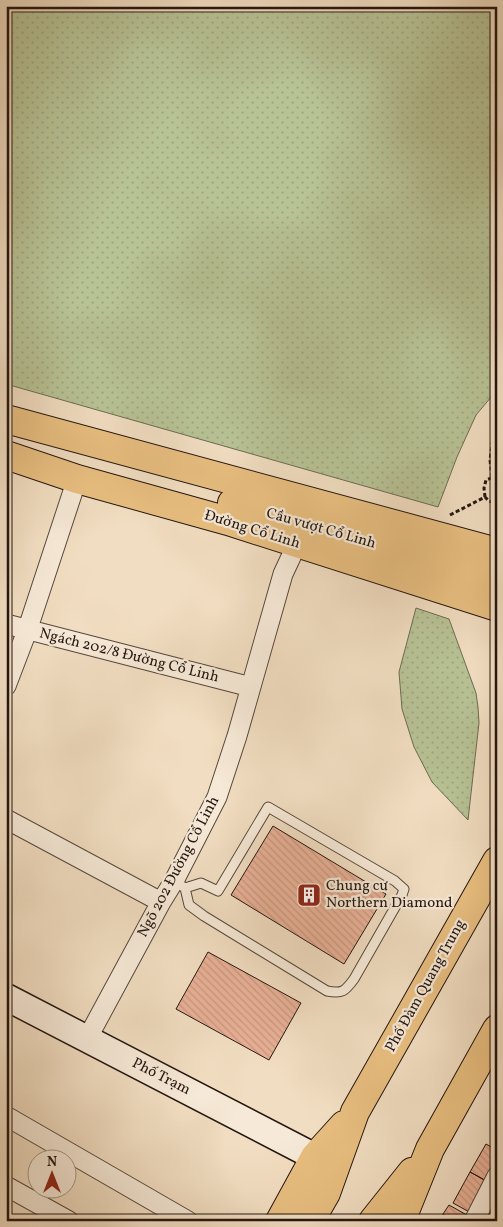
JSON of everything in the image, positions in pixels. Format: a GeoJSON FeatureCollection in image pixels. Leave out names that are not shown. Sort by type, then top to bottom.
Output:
{"type":"FeatureCollection","features":[{"type":"Feature","properties":{"kind":"main road","name":"Cầu vượt Cổ Linh"},"geometry":{"type":"LineString","coordinates":[[15,422],[145,478]]}},
{"type":"Feature","properties":{"kind":"main road"},"geometry":{"type":"LineString","coordinates":[[15,422],[497,552]]}},
{"type":"Feature","properties":{"kind":"main road","name":"Cầu vượt Cổ Linh"},"geometry":{"type":"LineString","coordinates":[[11,456],[145,478],[497,581]]}},
{"type":"Feature","properties":{"kind":"main road","name":"Đường Cổ Linh"},"geometry":{"type":"LineString","coordinates":[[11,456],[77,479],[228,521],[497,607]]}},
{"type":"Feature","properties":{"kind":"main road","name":"Phố Đàm Quang Trung"},"geometry":{"type":"LineString","coordinates":[[355,1112],[497,860]]}},
{"type":"Feature","properties":{"kind":"main road"},"geometry":{"type":"LineString","coordinates":[[402,1221],[430,1149],[497,1029]]}},
{"type":"Feature","properties":{"kind":"main road"},"geometry":{"type":"LineString","coordinates":[[280,1221],[309,1168],[355,1112]]}},
{"type":"Feature","properties":{"kind":"main road"},"geometry":{"type":"LineString","coordinates":[[310,1221],[326,1193],[355,1112]]}},
{"type":"Feature","properties":{"kind":"main road"},"geometry":{"type":"LineString","coordinates":[[373,1221],[430,1149]]}},
{"type":"Feature","properties":{"kind":"street"},"geometry":{"type":"LineString","coordinates":[[6,686],[27,631],[77,479]]}},
{"type":"Feature","properties":{"kind":"street","name":"Ngõ 202 Đường Cổ Linh"},"geometry":{"type":"LineString","coordinates":[[87,1039],[161,902],[179,884],[217,797],[283,574],[297,544]]}},
{"type":"Feature","properties":{"kind":"street","name":"Ngách 202/8 Đường Cổ Linh"},"geometry":{"type":"LineString","coordinates":[[6,624],[27,631],[251,687]]}},
{"type":"Feature","properties":{"kind":"street"},"geometry":{"type":"LineString","coordinates":[[6,819],[161,902]]}},
{"type":"Feature","properties":{"kind":"street","name":"Phố Trạm"},"geometry":{"type":"LineString","coordinates":[[6,997],[87,1039],[309,1168]]}},
{"type":"Feature","properties":{"kind":"street"},"geometry":{"type":"LineString","coordinates":[[6,1116],[188,1221]]}},
{"type":"Feature","properties":{"kind":"street"},"geometry":{"type":"LineString","coordinates":[[273,1221],[309,1168]]}},
{"type":"Feature","properties":{"kind":"street"},"geometry":{"type":"LineString","coordinates":[[474,1221],[497,1176]]}},
{"type":"Feature","properties":{"kind":"street"},"geometry":{"type":"LineString","coordinates":[[6,1186],[69,1221]]}},
{"type":"Feature","properties":{"kind":"lane"},"geometry":{"type":"LineString","coordinates":[[268,807],[395,881],[404,889],[354,979],[345,991],[337,993],[327,992],[204,916],[189,905],[179,884],[201,883],[218,891],[268,807]]}},
{"type":"Feature","properties":{"kind":"path"},"geometry":{"type":"LineString","coordinates":[[497,426],[494,429],[490,460],[494,476],[486,480],[484,488],[485,497],[497,504]]}},
{"type":"Feature","properties":{"kind":"path"},"geometry":{"type":"LineString","coordinates":[[450,515],[485,497]]}},
{"type":"Feature","properties":{"kind":"green space"},"geometry":{"type":"Polygon","coordinates":[[[6,6],[497,6],[497,330],[493,338],[497,340],[497,390],[476,415],[457,457],[438,507],[6,384],[6,6]]]}},
{"type":"Feature","properties":{"kind":"green space"},"geometry":{"type":"Polygon","coordinates":[[[416,608],[449,619],[476,693],[479,723],[468,820],[432,782],[414,747],[402,709],[399,672],[416,608]]]}},
{"type":"Feature","properties":{"kind":"building","name":"Chung cư Northern Diamond"},"geometry":{"type":"Polygon","coordinates":[[[273,826],[386,894],[344,964],[231,895],[273,826]]]}},
{"type":"Feature","properties":{"kind":"building"},"geometry":{"type":"Polygon","coordinates":[[[208,952],[301,1003],[269,1060],[176,1009],[208,952]]]}},
{"type":"Feature","properties":{"kind":"building"},"geometry":{"type":"Polygon","coordinates":[[[486,1144],[497,1150],[497,1172],[490,1183],[470,1172],[486,1144]]]}},
{"type":"Feature","properties":{"kind":"building"},"geometry":{"type":"Polygon","coordinates":[[[470,1172],[490,1183],[473,1214],[453,1203],[470,1172]]]}},
{"type":"Feature","properties":{"kind":"building"},"geometry":{"type":"Polygon","coordinates":[[[493,1199],[497,1201],[497,1213],[488,1208],[493,1199]]]}},
{"type":"Feature","properties":{"kind":"building"},"geometry":{"type":"Polygon","coordinates":[[[449,1205],[474,1219],[472,1221],[455,1221],[443,1214],[449,1205]]]}},
{"type":"Feature","properties":{"kind":"building"},"geometry":{"type":"Polygon","coordinates":[[[484,1206],[494,1212],[489,1221],[478,1221],[484,1206]]]}},
{"type":"Feature","properties":{"kind":"building"},"geometry":{"type":"Polygon","coordinates":[[[494,1212],[497,1213],[497,1221],[489,1221],[494,1212]]]}},
{"type":"Feature","properties":{"kind":"building"},"geometry":{"type":"Polygon","coordinates":[[[443,1214],[455,1221],[439,1221],[443,1214]]]}},
{"type":"Feature","properties":{"kind":"place","name":"Chung cư Northern Diamond"},"geometry":{"type":"Point","coordinates":[309,895]}}]}
